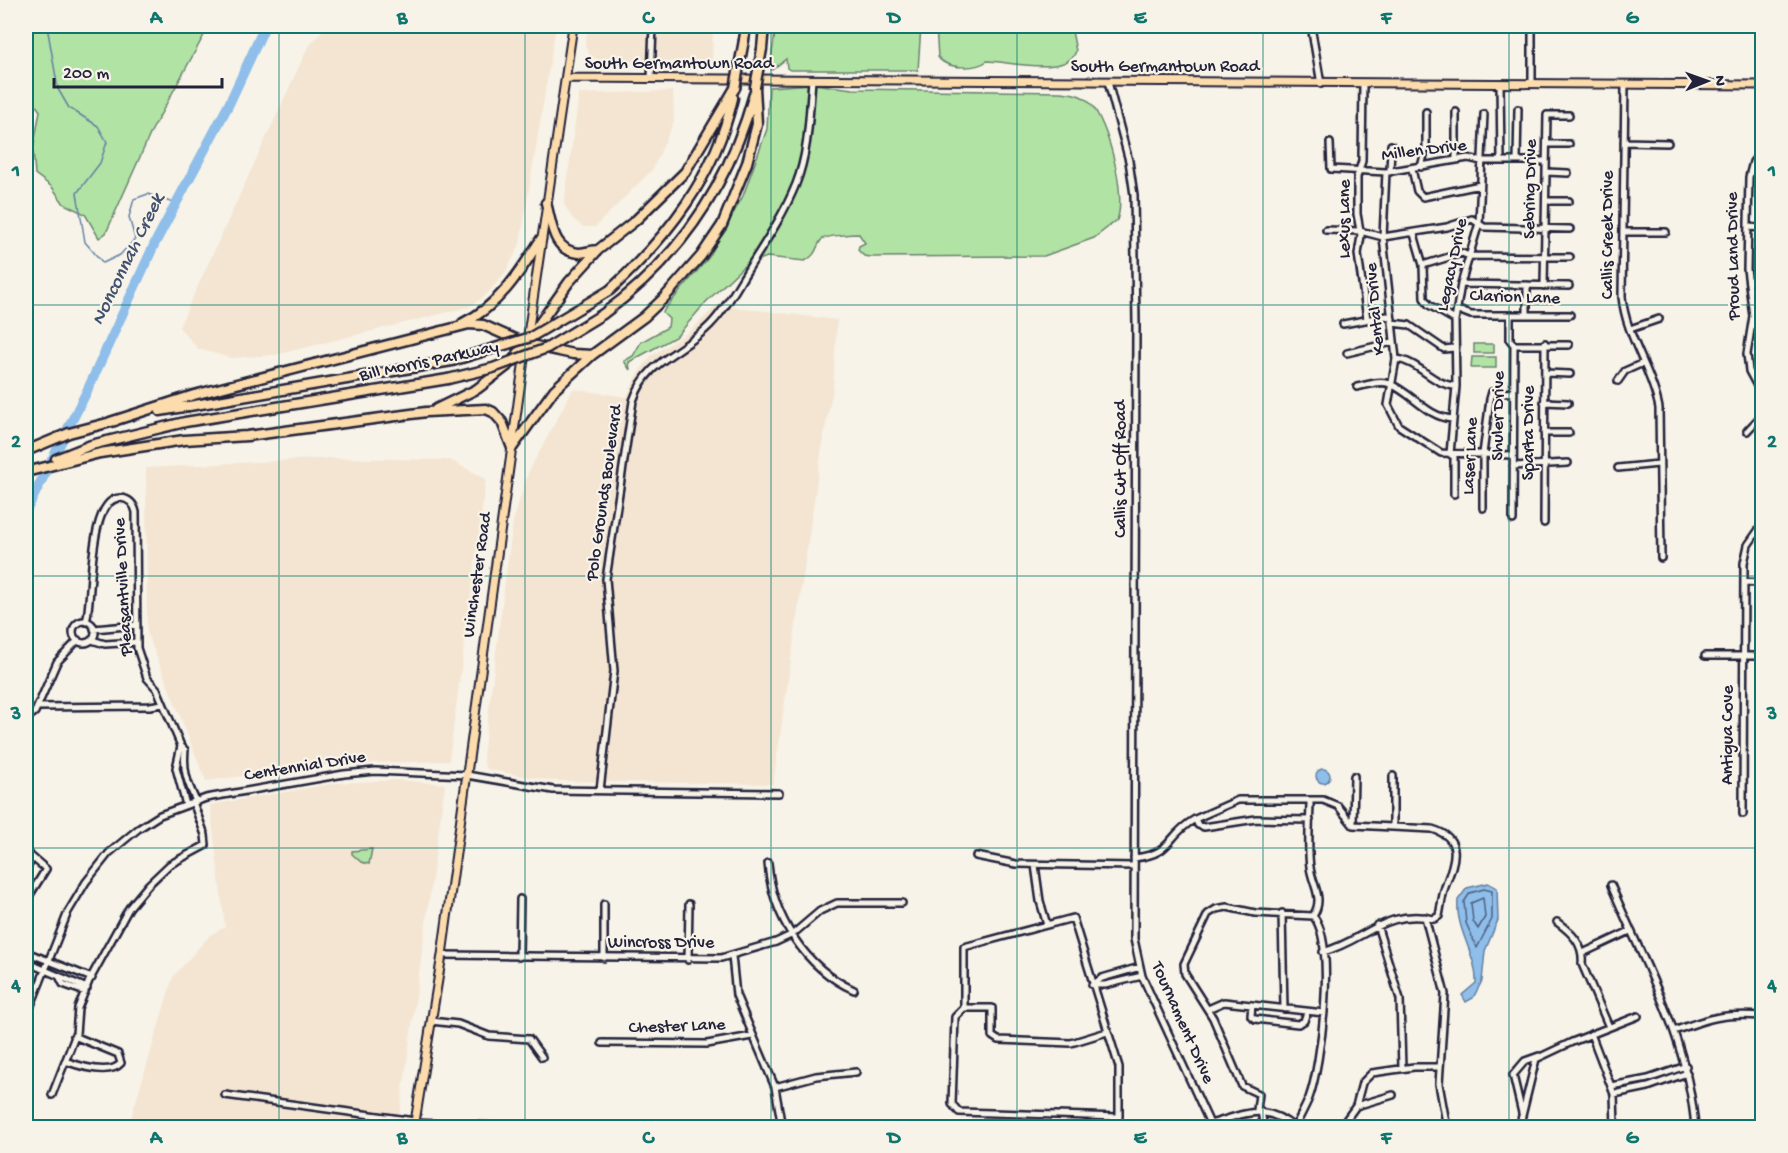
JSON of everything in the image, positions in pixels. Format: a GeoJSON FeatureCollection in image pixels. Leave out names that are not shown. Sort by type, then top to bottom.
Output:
{"type":"FeatureCollection","features":[{"type":"Feature","properties":{"kind":"highway","name":"Bill Morris Parkway"},"geometry":{"type":"LineString","coordinates":[[26,450],[69,433],[110,422],[236,397],[452,361],[531,337],[610,290],[652,250],[682,213],[720,144],[735,88],[746,26]]}},
{"type":"Feature","properties":{"kind":"highway","name":"Bill Morris Parkway"},"geometry":{"type":"LineString","coordinates":[[26,472],[108,441],[185,422],[448,379],[493,368],[547,348],[603,314],[643,282],[697,221],[732,160],[755,87],[764,26]]}},
{"type":"Feature","properties":{"kind":"highway"},"geometry":{"type":"LineString","coordinates":[[512,448],[554,390],[592,355],[664,298],[702,256],[722,225],[747,163],[757,124],[755,87]]}},
{"type":"Feature","properties":{"kind":"highway"},"geometry":{"type":"LineString","coordinates":[[426,412],[450,405],[477,389],[511,363],[569,282],[598,250],[636,220],[685,172],[735,88]]}},
{"type":"Feature","properties":{"kind":"highway"},"geometry":{"type":"LineString","coordinates":[[546,203],[552,231],[558,243],[579,253],[598,250]]}},
{"type":"Feature","properties":{"kind":"highway"},"geometry":{"type":"LineString","coordinates":[[448,330],[479,314],[502,294],[519,275],[541,239]]}},
{"type":"Feature","properties":{"kind":"highway"},"geometry":{"type":"LineString","coordinates":[[110,422],[194,395],[469,324],[483,325],[526,344],[573,354],[592,355]]}},
{"type":"Feature","properties":{"kind":"highway"},"geometry":{"type":"LineString","coordinates":[[26,472],[100,453],[426,412],[486,409],[493,412],[502,422],[512,448]]}},
{"type":"Feature","properties":{"kind":"main road","name":"Winchester Road"},"geometry":{"type":"LineString","coordinates":[[414,1124],[442,955],[526,344],[573,26]]}},
{"type":"Feature","properties":{"kind":"main road","name":"South Germantown Road"},"geometry":{"type":"LineString","coordinates":[[567,78],[1762,85]]}},
{"type":"Feature","properties":{"kind":"street"},"geometry":{"type":"LineString","coordinates":[[651,79],[652,26]]}},
{"type":"Feature","properties":{"kind":"street"},"geometry":{"type":"LineString","coordinates":[[1311,26],[1321,84]]}},
{"type":"Feature","properties":{"kind":"street"},"geometry":{"type":"LineString","coordinates":[[1532,26],[1532,83]]}},
{"type":"Feature","properties":{"kind":"street","name":"Polo Grounds Boulevard"},"geometry":{"type":"LineString","coordinates":[[600,790],[614,670],[606,579],[633,401],[643,380],[654,366],[691,341],[716,319],[774,228],[799,174],[807,142],[812,80]]}},
{"type":"Feature","properties":{"kind":"street","name":"Callis Cut Off Road"},"geometry":{"type":"LineString","coordinates":[[1108,82],[1129,161],[1134,195],[1136,324],[1133,928]]}},
{"type":"Feature","properties":{"kind":"street","name":"Lexus Lane"},"geometry":{"type":"LineString","coordinates":[[1363,83],[1360,170],[1356,195],[1357,223],[1360,231],[1359,257],[1367,319]]}},
{"type":"Feature","properties":{"kind":"street"},"geometry":{"type":"LineString","coordinates":[[1500,83],[1501,161]]}},
{"type":"Feature","properties":{"kind":"street","name":"Callis Creek Drive"},"geometry":{"type":"LineString","coordinates":[[1625,85],[1622,297],[1630,329],[1659,408],[1661,558]]}},
{"type":"Feature","properties":{"kind":"street"},"geometry":{"type":"LineString","coordinates":[[1517,161],[1518,109]]}},
{"type":"Feature","properties":{"kind":"street"},"geometry":{"type":"LineString","coordinates":[[1421,167],[1426,147],[1426,112]]}},
{"type":"Feature","properties":{"kind":"street"},"geometry":{"type":"LineString","coordinates":[[1456,112],[1456,159]]}},
{"type":"Feature","properties":{"kind":"street","name":"Legacy Drive"},"geometry":{"type":"LineString","coordinates":[[1454,494],[1454,457],[1450,454],[1456,386],[1455,320],[1461,284],[1479,223],[1484,114]]}},
{"type":"Feature","properties":{"kind":"street","name":"Sebring Drive"},"geometry":{"type":"LineString","coordinates":[[1544,286],[1547,115],[1569,115]]}},
{"type":"Feature","properties":{"kind":"street"},"geometry":{"type":"LineString","coordinates":[[1624,142],[1668,143]]}},
{"type":"Feature","properties":{"kind":"street","name":"Millen Drive"},"geometry":{"type":"LineString","coordinates":[[1330,143],[1331,169],[1388,172],[1468,158],[1481,161],[1546,161]]}},
{"type":"Feature","properties":{"kind":"street"},"geometry":{"type":"LineString","coordinates":[[1547,144],[1569,144]]}},
{"type":"Feature","properties":{"kind":"street","name":"Kental Drive"},"geometry":{"type":"LineString","coordinates":[[1391,145],[1383,237],[1396,359],[1388,405],[1400,426],[1441,453],[1514,455]]}},
{"type":"Feature","properties":{"kind":"street","name":"Proud Land Drive"},"geometry":{"type":"LineString","coordinates":[[1762,152],[1754,162],[1749,177],[1748,228],[1748,280],[1753,308],[1748,364],[1752,380],[1762,395]]}},
{"type":"Feature","properties":{"kind":"street"},"geometry":{"type":"LineString","coordinates":[[1412,168],[1417,191],[1423,197],[1480,185]]}},
{"type":"Feature","properties":{"kind":"street"},"geometry":{"type":"LineString","coordinates":[[1546,172],[1568,172]]}},
{"type":"Feature","properties":{"kind":"street"},"geometry":{"type":"LineString","coordinates":[[1546,201],[1569,201]]}},
{"type":"Feature","properties":{"kind":"street"},"geometry":{"type":"LineString","coordinates":[[1326,230],[1360,231],[1383,237],[1414,234],[1472,219],[1484,227],[1570,229]]}},
{"type":"Feature","properties":{"kind":"street"},"geometry":{"type":"LineString","coordinates":[[1748,228],[1762,228]]}},
{"type":"Feature","properties":{"kind":"street"},"geometry":{"type":"LineString","coordinates":[[1623,232],[1666,232]]}},
{"type":"Feature","properties":{"kind":"street"},"geometry":{"type":"LineString","coordinates":[[1414,234],[1423,265],[1424,298],[1429,305],[1455,320]]}},
{"type":"Feature","properties":{"kind":"street"},"geometry":{"type":"LineString","coordinates":[[1423,265],[1462,253],[1469,256],[1570,257]]}},
{"type":"Feature","properties":{"kind":"street"},"geometry":{"type":"LineString","coordinates":[[1461,284],[1569,286]]}},
{"type":"Feature","properties":{"kind":"street"},"geometry":{"type":"LineString","coordinates":[[1527,285],[1527,315]]}},
{"type":"Feature","properties":{"kind":"street","name":"Clarion Lane"},"geometry":{"type":"LineString","coordinates":[[1458,310],[1471,315],[1570,315]]}},
{"type":"Feature","properties":{"kind":"street","name":"Shuler Drive"},"geometry":{"type":"LineString","coordinates":[[1510,315],[1510,340],[1514,345],[1513,520]]}},
{"type":"Feature","properties":{"kind":"street"},"geometry":{"type":"LineString","coordinates":[[1343,324],[1387,316],[1392,321],[1409,325],[1444,349],[1454,348]]}},
{"type":"Feature","properties":{"kind":"street"},"geometry":{"type":"LineString","coordinates":[[1630,329],[1659,319]]}},
{"type":"Feature","properties":{"kind":"street"},"geometry":{"type":"LineString","coordinates":[[1347,353],[1393,342]]}},
{"type":"Feature","properties":{"kind":"street","name":"Sparta Drive"},"geometry":{"type":"LineString","coordinates":[[1544,523],[1545,344]]}},
{"type":"Feature","properties":{"kind":"street"},"geometry":{"type":"LineString","coordinates":[[1514,345],[1569,345]]}},
{"type":"Feature","properties":{"kind":"street"},"geometry":{"type":"LineString","coordinates":[[1396,359],[1406,360],[1444,386],[1456,386]]}},
{"type":"Feature","properties":{"kind":"street"},"geometry":{"type":"LineString","coordinates":[[1618,381],[1625,371],[1643,363]]}},
{"type":"Feature","properties":{"kind":"street"},"geometry":{"type":"LineString","coordinates":[[1545,373],[1570,374]]}},
{"type":"Feature","properties":{"kind":"street"},"geometry":{"type":"LineString","coordinates":[[1357,387],[1379,382],[1392,384],[1441,418],[1452,419]]}},
{"type":"Feature","properties":{"kind":"street","name":"Laser Lane"},"geometry":{"type":"LineString","coordinates":[[1483,508],[1483,454],[1492,392],[1514,393]]}},
{"type":"Feature","properties":{"kind":"street"},"geometry":{"type":"LineString","coordinates":[[1544,402],[1568,403]]}},
{"type":"Feature","properties":{"kind":"street"},"geometry":{"type":"LineString","coordinates":[[1747,431],[1762,415]]}},
{"type":"Feature","properties":{"kind":"street"},"geometry":{"type":"LineString","coordinates":[[1544,433],[1569,432]]}},
{"type":"Feature","properties":{"kind":"street"},"geometry":{"type":"LineString","coordinates":[[1513,466],[1568,463]]}},
{"type":"Feature","properties":{"kind":"street"},"geometry":{"type":"LineString","coordinates":[[1618,468],[1659,464]]}},
{"type":"Feature","properties":{"kind":"street","name":"Pleasantville Drive"},"geometry":{"type":"LineString","coordinates":[[86,622],[90,609],[91,548],[107,504],[116,498],[122,498],[132,502],[136,512],[137,642],[147,678],[157,689],[180,746],[185,750],[183,770],[205,835],[206,845],[169,865],[139,894],[92,978]]}},
{"type":"Feature","properties":{"kind":"street","name":"Antigua Cove"},"geometry":{"type":"LineString","coordinates":[[1743,814],[1745,554],[1752,537],[1762,525]]}},
{"type":"Feature","properties":{"kind":"street"},"geometry":{"type":"LineString","coordinates":[[1744,582],[1762,583]]}},
{"type":"Feature","properties":{"kind":"street"},"geometry":{"type":"LineString","coordinates":[[94,629],[92,639],[86,643],[78,640],[74,635],[76,626],[86,622],[94,629],[137,626]]}},
{"type":"Feature","properties":{"kind":"street"},"geometry":{"type":"LineString","coordinates":[[92,639],[105,644],[137,642]]}},
{"type":"Feature","properties":{"kind":"street"},"geometry":{"type":"LineString","coordinates":[[26,719],[37,707],[57,663],[78,640]]}},
{"type":"Feature","properties":{"kind":"street"},"geometry":{"type":"LineString","coordinates":[[1705,656],[1762,656]]}},
{"type":"Feature","properties":{"kind":"street"},"geometry":{"type":"LineString","coordinates":[[37,707],[163,704]]}},
{"type":"Feature","properties":{"kind":"street","name":"Pleasantville Drive"},"geometry":{"type":"LineString","coordinates":[[180,746],[176,768],[186,805]]}},
{"type":"Feature","properties":{"kind":"street","name":"Centennial Drive"},"geometry":{"type":"LineString","coordinates":[[26,1018],[68,912],[86,882],[109,853],[138,829],[160,815],[194,801],[344,774],[375,771],[467,775],[553,790],[779,793]]}},
{"type":"Feature","properties":{"kind":"street"},"geometry":{"type":"LineString","coordinates":[[1353,825],[1354,776]]}},
{"type":"Feature","properties":{"kind":"street"},"geometry":{"type":"LineString","coordinates":[[1393,776],[1393,827]]}},
{"type":"Feature","properties":{"kind":"street"},"geometry":{"type":"LineString","coordinates":[[1134,858],[1159,854],[1178,830],[1195,819],[1238,800],[1332,802],[1353,825],[1432,829],[1444,832],[1450,839],[1455,855],[1439,916],[1434,919],[1425,917],[1395,920],[1377,925],[1337,948],[1323,952]]}},
{"type":"Feature","properties":{"kind":"street"},"geometry":{"type":"LineString","coordinates":[[1310,800],[1310,868],[1319,894],[1317,909],[1313,916]]}},
{"type":"Feature","properties":{"kind":"street"},"geometry":{"type":"LineString","coordinates":[[1195,819],[1198,825],[1204,827],[1244,820],[1310,820]]}},
{"type":"Feature","properties":{"kind":"street"},"geometry":{"type":"LineString","coordinates":[[26,852],[46,868],[26,901]]}},
{"type":"Feature","properties":{"kind":"street"},"geometry":{"type":"LineString","coordinates":[[975,855],[1016,864],[1134,866]]}},
{"type":"Feature","properties":{"kind":"street"},"geometry":{"type":"LineString","coordinates":[[26,869],[33,858]]}},
{"type":"Feature","properties":{"kind":"street"},"geometry":{"type":"LineString","coordinates":[[768,863],[773,897],[792,934],[821,971],[854,990]]}},
{"type":"Feature","properties":{"kind":"street"},"geometry":{"type":"LineString","coordinates":[[1035,865],[1040,901],[1047,925]]}},
{"type":"Feature","properties":{"kind":"street"},"geometry":{"type":"LineString","coordinates":[[1611,885],[1674,1031],[1686,1065],[1695,1128]]}},
{"type":"Feature","properties":{"kind":"street"},"geometry":{"type":"LineString","coordinates":[[519,957],[520,899]]}},
{"type":"Feature","properties":{"kind":"street","name":"Wincross Drive"},"geometry":{"type":"LineString","coordinates":[[442,955],[688,960],[732,956],[766,946],[792,934],[820,911],[837,903],[902,903]]}},
{"type":"Feature","properties":{"kind":"street"},"geometry":{"type":"LineString","coordinates":[[604,904],[604,958]]}},
{"type":"Feature","properties":{"kind":"street"},"geometry":{"type":"LineString","coordinates":[[688,960],[689,904]]}},
{"type":"Feature","properties":{"kind":"street"},"geometry":{"type":"LineString","coordinates":[[1211,1126],[1259,1111],[1281,1116],[1295,1128],[1309,1098],[1320,1053],[1324,1013],[1320,925],[1313,916],[1255,913],[1222,907],[1208,914],[1184,964],[1185,974],[1208,1009],[1242,1086],[1259,1094],[1259,1111],[1265,1127]]}},
{"type":"Feature","properties":{"kind":"street"},"geometry":{"type":"LineString","coordinates":[[1282,913],[1284,1009]]}},
{"type":"Feature","properties":{"kind":"street"},"geometry":{"type":"LineString","coordinates":[[1425,917],[1445,994],[1439,1084],[1447,1128]]}},
{"type":"Feature","properties":{"kind":"street"},"geometry":{"type":"LineString","coordinates":[[1073,918],[1119,1067],[1119,1117],[959,1112],[952,1104],[955,1017],[963,1008],[964,947],[1047,925],[1073,918]]}},
{"type":"Feature","properties":{"kind":"street"},"geometry":{"type":"LineString","coordinates":[[1557,922],[1571,932],[1583,953],[1582,964],[1610,1027]]}},
{"type":"Feature","properties":{"kind":"street"},"geometry":{"type":"LineString","coordinates":[[1377,925],[1400,999],[1402,1068]]}},
{"type":"Feature","properties":{"kind":"street","name":"Tournament Drive"},"geometry":{"type":"LineString","coordinates":[[1133,928],[1142,976],[1211,1126]]}},
{"type":"Feature","properties":{"kind":"street"},"geometry":{"type":"LineString","coordinates":[[1583,953],[1630,931]]}},
{"type":"Feature","properties":{"kind":"street"},"geometry":{"type":"LineString","coordinates":[[26,952],[92,978],[75,1022],[74,1036],[52,1095]]}},
{"type":"Feature","properties":{"kind":"street"},"geometry":{"type":"LineString","coordinates":[[732,956],[736,995],[775,1087],[782,1128]]}},
{"type":"Feature","properties":{"kind":"street"},"geometry":{"type":"LineString","coordinates":[[26,962],[86,990]]}},
{"type":"Feature","properties":{"kind":"street"},"geometry":{"type":"LineString","coordinates":[[1092,985],[1102,978],[1140,967]]}},
{"type":"Feature","properties":{"kind":"street"},"geometry":{"type":"LineString","coordinates":[[1092,985],[1105,985],[1142,976]]}},
{"type":"Feature","properties":{"kind":"street"},"geometry":{"type":"LineString","coordinates":[[1208,1009],[1224,1002],[1324,1013]]}},
{"type":"Feature","properties":{"kind":"street"},"geometry":{"type":"LineString","coordinates":[[1252,1005],[1251,1016],[1255,1019],[1298,1024],[1304,1021],[1307,1012]]}},
{"type":"Feature","properties":{"kind":"street"},"geometry":{"type":"LineString","coordinates":[[963,1008],[992,1008],[993,1036],[998,1040],[1071,1043],[1107,1032]]}},
{"type":"Feature","properties":{"kind":"street"},"geometry":{"type":"LineString","coordinates":[[1674,1031],[1712,1017],[1731,1014],[1762,1016]]}},
{"type":"Feature","properties":{"kind":"street"},"geometry":{"type":"LineString","coordinates":[[1522,1113],[1513,1075],[1525,1061],[1638,1016]]}},
{"type":"Feature","properties":{"kind":"street"},"geometry":{"type":"LineString","coordinates":[[430,1021],[458,1024],[489,1036],[529,1039],[542,1057]]}},
{"type":"Feature","properties":{"kind":"street"},"geometry":{"type":"LineString","coordinates":[[1591,1034],[1614,1094],[1616,1128]]}},
{"type":"Feature","properties":{"kind":"street"},"geometry":{"type":"LineString","coordinates":[[65,1061],[108,1069],[117,1067],[121,1063],[118,1054],[74,1036]]}},
{"type":"Feature","properties":{"kind":"street","name":"Chester Lane"},"geometry":{"type":"LineString","coordinates":[[602,1043],[706,1044],[752,1036]]}},
{"type":"Feature","properties":{"kind":"street"},"geometry":{"type":"LineString","coordinates":[[1518,1128],[1536,1059],[1540,1056]]}},
{"type":"Feature","properties":{"kind":"street"},"geometry":{"type":"LineString","coordinates":[[1611,1086],[1653,1077],[1686,1065]]}},
{"type":"Feature","properties":{"kind":"street"},"geometry":{"type":"LineString","coordinates":[[1340,1128],[1356,1106],[1362,1083],[1372,1073],[1402,1068],[1439,1067]]}},
{"type":"Feature","properties":{"kind":"street"},"geometry":{"type":"LineString","coordinates":[[775,1087],[816,1076],[856,1072]]}},
{"type":"Feature","properties":{"kind":"street"},"geometry":{"type":"LineString","coordinates":[[1614,1094],[1656,1085],[1687,1073]]}},
{"type":"Feature","properties":{"kind":"street"},"geometry":{"type":"LineString","coordinates":[[1653,1077],[1656,1085]]}},
{"type":"Feature","properties":{"kind":"street"},"geometry":{"type":"LineString","coordinates":[[1638,1081],[1640,1089]]}},
{"type":"Feature","properties":{"kind":"street"},"geometry":{"type":"LineString","coordinates":[[225,1095],[414,1124],[545,1128]]}},
{"type":"Feature","properties":{"kind":"street"},"geometry":{"type":"LineString","coordinates":[[1356,1106],[1393,1095]]}},
{"type":"Feature","properties":{"kind":"shaded area"},"geometry":{"type":"Polygon","coordinates":[[[326,26],[556,26],[520,244],[505,273],[486,295],[469,307],[275,355],[231,358],[198,349],[179,327],[307,49],[326,26]]]}},
{"type":"Feature","properties":{"kind":"shaded area"},"geometry":{"type":"Polygon","coordinates":[[[588,26],[713,26],[712,62],[600,61],[590,55],[585,46],[588,26]]]}},
{"type":"Feature","properties":{"kind":"shaded area"},"geometry":{"type":"Polygon","coordinates":[[[673,91],[674,121],[653,169],[595,227],[583,227],[572,218],[564,204],[579,94],[673,91]]]}},
{"type":"Feature","properties":{"kind":"shaded area"},"geometry":{"type":"Polygon","coordinates":[[[717,305],[837,320],[833,389],[823,439],[773,784],[553,781],[490,770],[485,767],[483,757],[504,589],[513,521],[528,473],[573,389],[627,397],[636,376],[651,356],[690,331],[717,305]]]}},
{"type":"Feature","properties":{"kind":"shaded area"},"geometry":{"type":"Polygon","coordinates":[[[328,458],[450,460],[486,479],[449,761],[332,764],[206,781],[147,633],[146,468],[328,458]]]}},
{"type":"Feature","properties":{"kind":"shaded area"},"geometry":{"type":"Polygon","coordinates":[[[398,780],[445,784],[398,1127],[128,1128],[173,977],[210,935],[225,927],[210,805],[337,783],[398,780]]]}},
{"type":"Feature","properties":{"kind":"green space"},"geometry":{"type":"Polygon","coordinates":[[[26,26],[209,26],[152,130],[106,233],[99,238],[85,214],[64,204],[52,187],[35,174],[33,150],[40,111],[33,101],[26,97],[26,26]]]}},
{"type":"Feature","properties":{"kind":"green space"},"geometry":{"type":"Polygon","coordinates":[[[776,26],[921,26],[918,70],[790,70],[787,68],[786,59],[772,70],[770,67],[776,26]]]}},
{"type":"Feature","properties":{"kind":"green space"},"geometry":{"type":"Polygon","coordinates":[[[936,26],[1071,26],[1076,51],[1071,59],[1062,64],[1050,66],[987,61],[976,66],[955,66],[938,57],[936,26]]]}},
{"type":"Feature","properties":{"kind":"green space"},"geometry":{"type":"Polygon","coordinates":[[[813,84],[853,89],[1060,92],[1080,96],[1087,100],[1097,112],[1109,142],[1120,194],[1117,220],[1094,238],[1044,256],[871,257],[864,256],[858,250],[859,246],[865,243],[859,234],[825,238],[822,239],[812,256],[805,261],[767,257],[745,265],[706,302],[677,336],[629,362],[630,370],[624,361],[633,356],[641,342],[668,327],[669,319],[663,313],[664,310],[709,257],[743,196],[767,129],[769,87],[813,84]]]}},
{"type":"Feature","properties":{"kind":"green space"},"geometry":{"type":"Polygon","coordinates":[[[1474,344],[1494,344],[1494,353],[1474,353],[1474,344]]]}},
{"type":"Feature","properties":{"kind":"green space"},"geometry":{"type":"Polygon","coordinates":[[[1472,357],[1496,357],[1496,368],[1471,368],[1472,357]]]}},
{"type":"Feature","properties":{"kind":"green space"},"geometry":{"type":"Polygon","coordinates":[[[372,849],[369,864],[361,862],[352,854],[352,851],[372,849]]]}},
{"type":"Feature","properties":{"kind":"water"},"geometry":{"type":"Polygon","coordinates":[[[1323,769],[1328,771],[1330,776],[1328,781],[1323,783],[1318,781],[1316,776],[1318,771],[1323,769]]]}},
{"type":"Feature","properties":{"kind":"water"},"geometry":{"type":"Polygon","coordinates":[[[1488,883],[1497,888],[1498,920],[1485,951],[1482,981],[1473,998],[1466,1002],[1462,995],[1476,983],[1473,962],[1460,922],[1458,900],[1467,888],[1488,883]]]}},
{"type":"Feature","properties":{"kind":"waterway"},"geometry":{"type":"LineString","coordinates":[[47,26],[58,89],[69,108],[98,126],[107,142],[100,163],[77,193],[85,242],[103,263],[120,255],[135,239],[129,217],[134,199],[148,194],[176,204]]}},
{"type":"Feature","properties":{"kind":"waterway","name":"Nonconnah Creek"},"geometry":{"type":"LineString","coordinates":[[26,511],[87,391],[155,243],[229,104],[265,26]]}}]}
